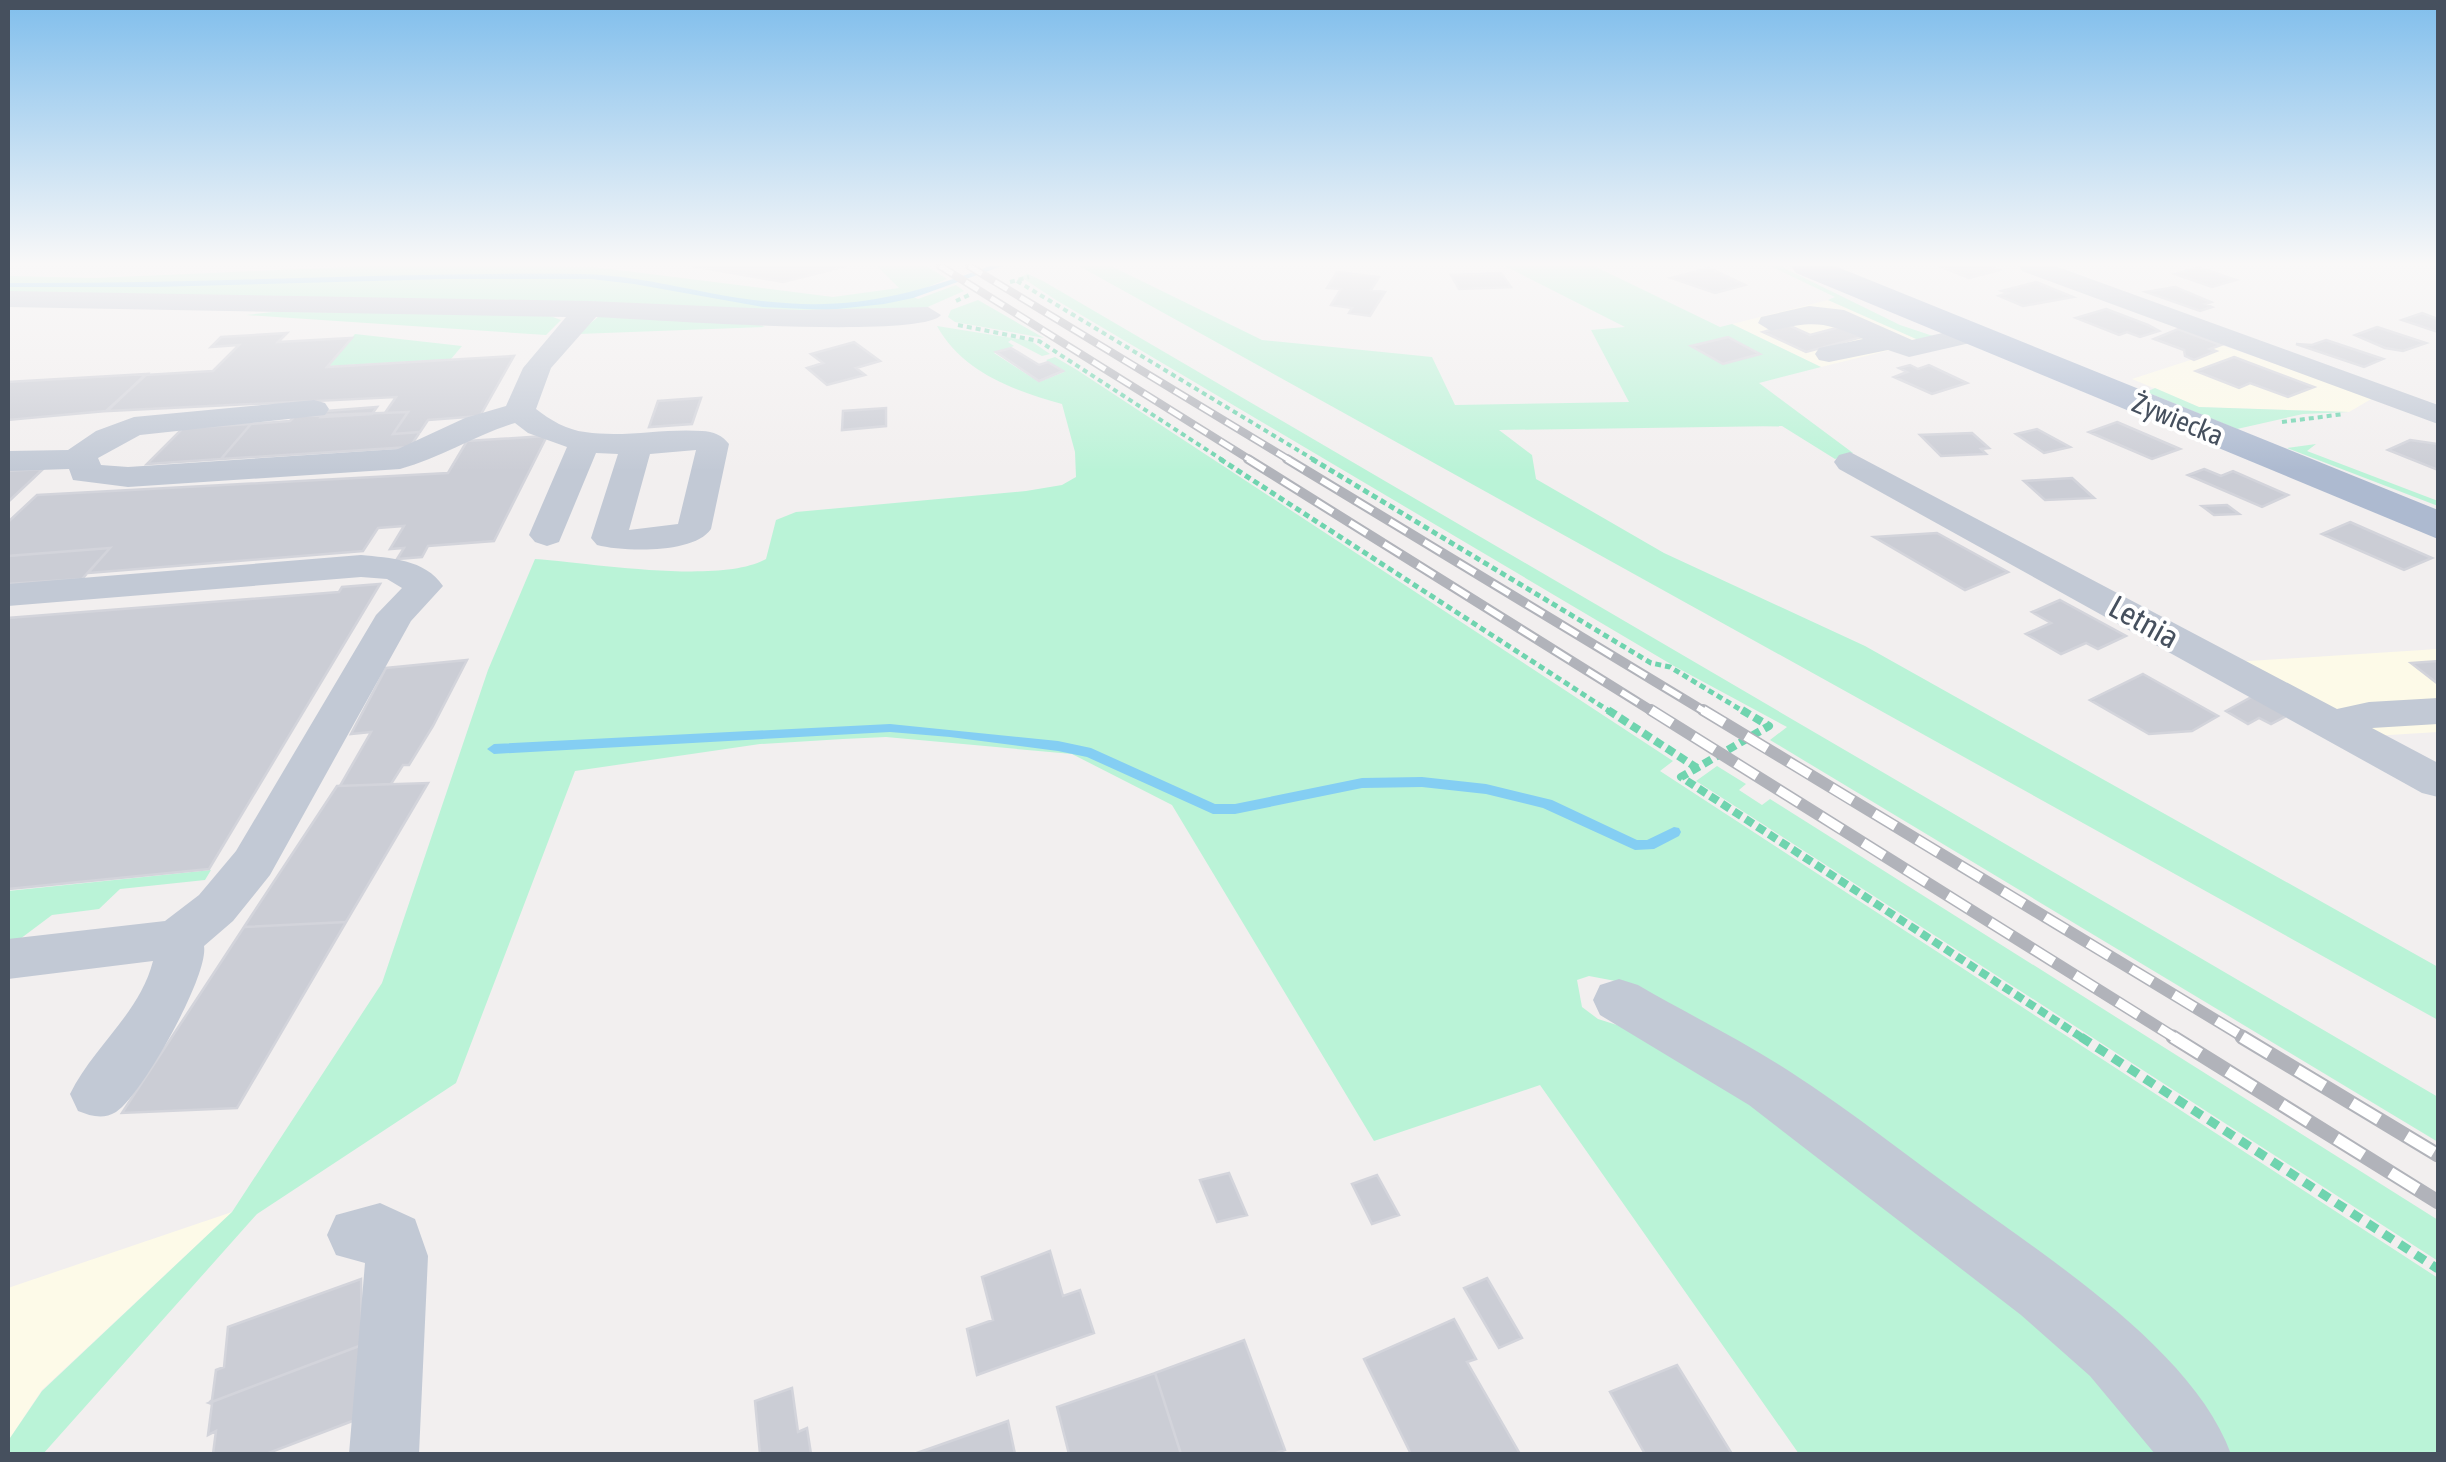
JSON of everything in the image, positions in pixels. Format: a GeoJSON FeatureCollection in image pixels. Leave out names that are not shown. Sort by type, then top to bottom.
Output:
{"type":"FeatureCollection","features":[{"type":"Feature","properties":{"kind":"main road","name":"Żywiecka"},"geometry":{"type":"LineString","coordinates":[[1974,334],[2438,526]]}},
{"type":"Feature","properties":{"kind":"street"},"geometry":{"type":"LineString","coordinates":[[520,412],[524,392],[549,347],[563,334]]}},
{"type":"Feature","properties":{"kind":"street"},"geometry":{"type":"LineString","coordinates":[[1874,334],[1909,350],[1972,334]]}},
{"type":"Feature","properties":{"kind":"street"},"geometry":{"type":"LineString","coordinates":[[2217,334],[2438,416]]}},
{"type":"Feature","properties":{"kind":"street"},"geometry":{"type":"LineString","coordinates":[[1828,354],[1891,341]]}},
{"type":"Feature","properties":{"kind":"street"},"geometry":{"type":"LineString","coordinates":[[2404,403],[2438,391]]}},
{"type":"Feature","properties":{"kind":"street"},"geometry":{"type":"LineString","coordinates":[[75,459],[134,426],[314,409]]}},
{"type":"Feature","properties":{"kind":"street"},"geometry":{"type":"LineString","coordinates":[[8,461],[75,459],[85,462],[85,473],[128,476],[400,459],[421,453],[476,425],[520,412],[548,430],[588,442],[636,446]]}},
{"type":"Feature","properties":{"kind":"street"},"geometry":{"type":"LineString","coordinates":[[547,534],[588,442]]}},
{"type":"Feature","properties":{"kind":"street","name":"Letnia"},"geometry":{"type":"LineString","coordinates":[[1850,462],[2438,782]]}},
{"type":"Feature","properties":{"kind":"street"},"geometry":{"type":"LineString","coordinates":[[8,594],[361,566],[396,569],[425,586],[395,615],[253,864],[226,898],[178,939],[8,959]]}},
{"type":"Feature","properties":{"kind":"street"},"geometry":{"type":"LineString","coordinates":[[2331,724],[2369,715],[2438,712]]}},
{"type":"Feature","properties":{"kind":"street"},"geometry":{"type":"LineString","coordinates":[[98,1094],[174,984],[182,950],[178,939]]}},
{"type":"Feature","properties":{"kind":"street"},"geometry":{"type":"LineString","coordinates":[[1619,1000],[1769,1088],[2044,1293],[2113,1353],[2167,1411],[2196,1454]]}},
{"type":"Feature","properties":{"kind":"street"},"geometry":{"type":"LineString","coordinates":[[358,1235],[380,1232],[393,1239],[398,1256],[384,1454]]}},
{"type":"Feature","properties":{"kind":"path"},"geometry":{"type":"LineString","coordinates":[[1006,334],[1039,341],[1698,768]]}},
{"type":"Feature","properties":{"kind":"path"},"geometry":{"type":"LineString","coordinates":[[1105,334],[1651,663],[1669,666],[1770,726],[1681,778],[2438,1269]]}},
{"type":"Feature","properties":{"kind":"path"},"geometry":{"type":"LineString","coordinates":[[2272,424],[2306,416],[2354,414],[2404,403]]}},
{"type":"Feature","properties":{"kind":"shaded area"},"geometry":{"type":"Polygon","coordinates":[[[1753,334],[1905,334],[1923,342],[1821,367],[1753,334]]]}},
{"type":"Feature","properties":{"kind":"shaded area"},"geometry":{"type":"Polygon","coordinates":[[[2221,345],[2373,398],[2349,412],[2199,407],[2132,379],[2215,352],[2210,349],[2221,345]]]}},
{"type":"Feature","properties":{"kind":"shaded area"},"geometry":{"type":"Polygon","coordinates":[[[2438,649],[2438,732],[2373,736],[2233,662],[2438,649]]]}},
{"type":"Feature","properties":{"kind":"shaded area"},"geometry":{"type":"Polygon","coordinates":[[[232,1212],[42,1390],[8,1441],[8,1288],[232,1212]]]}},
{"type":"Feature","properties":{"kind":"green space"},"geometry":{"type":"Polygon","coordinates":[[[355,334],[462,346],[451,359],[329,366],[355,334]]]}},
{"type":"Feature","properties":{"kind":"green space"},"geometry":{"type":"Polygon","coordinates":[[[943,334],[989,334],[1031,341],[1050,354],[1042,356],[1011,340],[1008,342],[1014,346],[994,353],[1039,382],[1064,372],[1046,360],[1055,357],[1077,370],[1673,761],[1660,771],[2438,1278],[2438,1454],[2222,1454],[2186,1404],[1626,983],[1589,976],[1577,980],[1582,1007],[1598,1019],[1677,1044],[2167,1428],[2181,1454],[1799,1454],[1540,1085],[1374,1141],[1172,805],[1072,754],[886,737],[760,744],[575,771],[456,1083],[257,1214],[43,1454],[8,1454],[8,1441],[42,1391],[232,1212],[382,983],[488,670],[535,559],[621,568],[719,571],[766,559],[776,520],[796,512],[1026,491],[1062,485],[1076,477],[1075,452],[1062,404],[991,377],[960,356],[943,334]]]}},
{"type":"Feature","properties":{"kind":"green space"},"geometry":{"type":"Polygon","coordinates":[[[1114,334],[1134,334],[2438,1097],[2438,1142],[1770,740],[1787,727],[1674,666],[1114,334]]]}},
{"type":"Feature","properties":{"kind":"green space"},"geometry":{"type":"Polygon","coordinates":[[[1202,334],[1250,334],[1262,340],[1432,357],[1455,405],[1629,402],[1593,334],[1753,334],[1821,367],[1759,383],[1853,453],[1835,459],[1782,426],[1499,430],[1532,455],[1536,479],[1664,553],[1865,646],[2438,967],[2438,1020],[1202,334]]]}},
{"type":"Feature","properties":{"kind":"green space"},"geometry":{"type":"Polygon","coordinates":[[[1905,334],[1939,338],[1923,342],[1905,334]]]}},
{"type":"Feature","properties":{"kind":"green space"},"geometry":{"type":"Polygon","coordinates":[[[2155,388],[2199,407],[2349,412],[2303,414],[2237,429],[2146,392],[2155,388]]]}},
{"type":"Feature","properties":{"kind":"green space"},"geometry":{"type":"Polygon","coordinates":[[[2316,444],[2307,451],[2438,501],[2438,506],[2287,448],[2316,444]]]}},
{"type":"Feature","properties":{"kind":"green space"},"geometry":{"type":"Polygon","coordinates":[[[1717,766],[1746,784],[1739,790],[1762,805],[1770,799],[2438,1220],[2438,1261],[1696,781],[1717,766]]]}},
{"type":"Feature","properties":{"kind":"green space"},"geometry":{"type":"Polygon","coordinates":[[[211,870],[205,880],[120,889],[99,909],[52,915],[16,942],[8,943],[8,891],[211,870]]]}},
{"type":"Feature","properties":{"kind":"building"},"geometry":{"type":"Polygon","coordinates":[[[286,334],[278,342],[352,338],[327,367],[514,356],[480,416],[428,420],[420,432],[393,434],[408,412],[385,413],[396,397],[107,411],[145,375],[213,371],[239,345],[211,347],[221,337],[286,334]]]}},
{"type":"Feature","properties":{"kind":"building"},"geometry":{"type":"Polygon","coordinates":[[[1768,334],[1862,337],[1806,352],[1768,334]]]}},
{"type":"Feature","properties":{"kind":"building"},"geometry":{"type":"Polygon","coordinates":[[[2165,334],[2192,334],[2221,345],[2194,360],[2185,356],[2184,350],[2154,339],[2165,334]]]}},
{"type":"Feature","properties":{"kind":"building"},"geometry":{"type":"Polygon","coordinates":[[[2399,334],[2426,343],[2403,351],[2355,335],[2399,334]]]}},
{"type":"Feature","properties":{"kind":"building"},"geometry":{"type":"Polygon","coordinates":[[[1728,337],[1760,354],[1723,364],[1691,346],[1728,337]]]}},
{"type":"Feature","properties":{"kind":"building"},"geometry":{"type":"Polygon","coordinates":[[[2326,340],[2383,359],[2364,367],[2296,344],[2312,345],[2326,340]]]}},
{"type":"Feature","properties":{"kind":"building"},"geometry":{"type":"Polygon","coordinates":[[[854,342],[880,361],[856,368],[865,375],[827,385],[807,368],[823,363],[811,354],[854,342]]]}},
{"type":"Feature","properties":{"kind":"building"},"geometry":{"type":"Polygon","coordinates":[[[1011,348],[1039,365],[1048,362],[1063,371],[1039,381],[996,352],[1011,348]]]}},
{"type":"Feature","properties":{"kind":"building"},"geometry":{"type":"Polygon","coordinates":[[[2234,357],[2314,387],[2288,397],[2250,383],[2239,388],[2196,371],[2234,357]]]}},
{"type":"Feature","properties":{"kind":"building"},"geometry":{"type":"Polygon","coordinates":[[[1910,365],[1918,369],[1929,365],[1967,383],[1932,394],[1894,377],[1907,372],[1899,368],[1910,365]]]}},
{"type":"Feature","properties":{"kind":"building"},"geometry":{"type":"Polygon","coordinates":[[[147,374],[106,411],[8,420],[8,382],[147,374]]]}},
{"type":"Feature","properties":{"kind":"building"},"geometry":{"type":"Polygon","coordinates":[[[701,398],[692,424],[649,427],[658,401],[701,398]]]}},
{"type":"Feature","properties":{"kind":"building"},"geometry":{"type":"Polygon","coordinates":[[[377,407],[372,414],[321,417],[326,411],[377,407]]]}},
{"type":"Feature","properties":{"kind":"building"},"geometry":{"type":"Polygon","coordinates":[[[886,408],[886,426],[842,430],[843,411],[886,408]]]}},
{"type":"Feature","properties":{"kind":"building"},"geometry":{"type":"Polygon","coordinates":[[[408,412],[393,434],[420,432],[410,447],[221,459],[251,424],[290,421],[295,416],[408,412]]]}},
{"type":"Feature","properties":{"kind":"building"},"geometry":{"type":"Polygon","coordinates":[[[2117,422],[2180,449],[2152,459],[2089,432],[2117,422]]]}},
{"type":"Feature","properties":{"kind":"building"},"geometry":{"type":"Polygon","coordinates":[[[251,424],[221,459],[147,464],[183,428],[251,424]]]}},
{"type":"Feature","properties":{"kind":"building"},"geometry":{"type":"Polygon","coordinates":[[[2037,429],[2070,447],[2044,453],[2016,434],[2037,429]]]}},
{"type":"Feature","properties":{"kind":"building"},"geometry":{"type":"Polygon","coordinates":[[[1972,433],[1989,448],[1981,449],[1986,454],[1941,456],[1920,435],[1972,433]]]}},
{"type":"Feature","properties":{"kind":"building"},"geometry":{"type":"Polygon","coordinates":[[[547,436],[494,541],[428,546],[422,557],[397,559],[404,548],[390,549],[404,526],[378,528],[363,551],[88,573],[110,548],[8,556],[8,522],[37,495],[448,473],[467,441],[547,436]]]}},
{"type":"Feature","properties":{"kind":"building"},"geometry":{"type":"Polygon","coordinates":[[[2410,440],[2438,444],[2438,470],[2388,450],[2410,440]]]}},
{"type":"Feature","properties":{"kind":"building"},"geometry":{"type":"Polygon","coordinates":[[[43,469],[8,502],[8,471],[43,469]]]}},
{"type":"Feature","properties":{"kind":"building"},"geometry":{"type":"Polygon","coordinates":[[[2204,469],[2221,476],[2233,471],[2288,495],[2262,507],[2188,475],[2204,469]]]}},
{"type":"Feature","properties":{"kind":"building"},"geometry":{"type":"Polygon","coordinates":[[[2072,478],[2094,498],[2045,500],[2024,481],[2072,478]]]}},
{"type":"Feature","properties":{"kind":"building"},"geometry":{"type":"Polygon","coordinates":[[[2227,505],[2239,514],[2214,515],[2202,506],[2227,505]]]}},
{"type":"Feature","properties":{"kind":"building"},"geometry":{"type":"Polygon","coordinates":[[[2350,522],[2432,558],[2404,570],[2322,534],[2350,522]]]}},
{"type":"Feature","properties":{"kind":"building"},"geometry":{"type":"Polygon","coordinates":[[[1937,533],[2008,572],[1965,590],[1874,537],[1937,533]]]}},
{"type":"Feature","properties":{"kind":"building"},"geometry":{"type":"Polygon","coordinates":[[[110,548],[82,579],[8,584],[8,556],[110,548]]]}},
{"type":"Feature","properties":{"kind":"building"},"geometry":{"type":"Polygon","coordinates":[[[380,584],[209,869],[8,889],[8,618],[339,592],[342,587],[380,584]]]}},
{"type":"Feature","properties":{"kind":"building"},"geometry":{"type":"Polygon","coordinates":[[[2060,600],[2126,636],[2098,649],[2086,643],[2061,654],[2026,634],[2051,623],[2032,612],[2060,600]]]}},
{"type":"Feature","properties":{"kind":"building"},"geometry":{"type":"Polygon","coordinates":[[[467,660],[433,726],[409,765],[403,765],[391,784],[340,786],[371,732],[351,734],[386,668],[467,660]]]}},
{"type":"Feature","properties":{"kind":"building"},"geometry":{"type":"Polygon","coordinates":[[[2438,661],[2438,684],[2411,663],[2438,661]]]}},
{"type":"Feature","properties":{"kind":"building"},"geometry":{"type":"Polygon","coordinates":[[[2143,674],[2218,716],[2192,731],[2149,734],[2090,700],[2143,674]]]}},
{"type":"Feature","properties":{"kind":"building"},"geometry":{"type":"Polygon","coordinates":[[[2257,694],[2292,713],[2271,724],[2259,718],[2248,724],[2226,711],[2257,694]]]}},
{"type":"Feature","properties":{"kind":"building"},"geometry":{"type":"Polygon","coordinates":[[[428,783],[346,922],[244,927],[337,786],[428,783]]]}},
{"type":"Feature","properties":{"kind":"building"},"geometry":{"type":"Polygon","coordinates":[[[346,922],[237,1108],[122,1113],[244,927],[346,922]]]}},
{"type":"Feature","properties":{"kind":"building"},"geometry":{"type":"Polygon","coordinates":[[[1229,1173],[1247,1215],[1217,1222],[1200,1180],[1229,1173]]]}},
{"type":"Feature","properties":{"kind":"building"},"geometry":{"type":"Polygon","coordinates":[[[1377,1175],[1399,1215],[1372,1224],[1352,1184],[1377,1175]]]}},
{"type":"Feature","properties":{"kind":"building"},"geometry":{"type":"Polygon","coordinates":[[[1050,1251],[1063,1296],[1080,1290],[1094,1333],[977,1375],[967,1329],[993,1320],[982,1277],[1050,1251]]]}},
{"type":"Feature","properties":{"kind":"building"},"geometry":{"type":"Polygon","coordinates":[[[1487,1278],[1522,1338],[1499,1348],[1464,1288],[1487,1278]]]}},
{"type":"Feature","properties":{"kind":"building"},"geometry":{"type":"Polygon","coordinates":[[[361,1279],[362,1345],[209,1403],[216,1370],[224,1367],[228,1327],[361,1279]]]}},
{"type":"Feature","properties":{"kind":"building"},"geometry":{"type":"Polygon","coordinates":[[[1454,1319],[1476,1359],[1467,1362],[1520,1454],[1411,1454],[1364,1359],[1454,1319]]]}},
{"type":"Feature","properties":{"kind":"building"},"geometry":{"type":"Polygon","coordinates":[[[1244,1340],[1285,1450],[1273,1454],[1181,1454],[1155,1373],[1244,1340]]]}},
{"type":"Feature","properties":{"kind":"building"},"geometry":{"type":"Polygon","coordinates":[[[362,1345],[355,1420],[266,1454],[213,1454],[216,1431],[208,1435],[212,1404],[209,1403],[362,1345]]]}},
{"type":"Feature","properties":{"kind":"building"},"geometry":{"type":"Polygon","coordinates":[[[1677,1365],[1732,1454],[1645,1454],[1610,1392],[1677,1365]]]}},
{"type":"Feature","properties":{"kind":"building"},"geometry":{"type":"Polygon","coordinates":[[[1155,1373],[1181,1454],[1069,1454],[1057,1407],[1155,1373]]]}},
{"type":"Feature","properties":{"kind":"building"},"geometry":{"type":"Polygon","coordinates":[[[792,1388],[798,1432],[807,1428],[811,1454],[760,1454],[755,1401],[792,1388]]]}},
{"type":"Feature","properties":{"kind":"building"},"geometry":{"type":"Polygon","coordinates":[[[1008,1421],[1015,1454],[914,1454],[1008,1421]]]}},
{"type":"Feature","properties":{"kind":"waterway"},"geometry":{"type":"LineString","coordinates":[[494,749],[890,728],[1091,753],[1213,809],[1235,809],[1362,783],[1422,782],[1486,789],[1547,804],[1635,845],[1649,845],[1674,832]]}},
{"type":"Feature","properties":{"kind":"railway"},"geometry":{"type":"LineString","coordinates":[[1049,334],[1252,461]]}},
{"type":"Feature","properties":{"kind":"railway"},"geometry":{"type":"LineString","coordinates":[[1082,334],[1291,461]]}},
{"type":"Feature","properties":{"kind":"railway"},"geometry":{"type":"LineString","coordinates":[[1248,459],[1655,713]]}},
{"type":"Feature","properties":{"kind":"railway"},"geometry":{"type":"LineString","coordinates":[[1287,459],[1707,713]]}},
{"type":"Feature","properties":{"kind":"railway"},"geometry":{"type":"LineString","coordinates":[[1651,710],[2177,1039]]}},
{"type":"Feature","properties":{"kind":"railway"},"geometry":{"type":"LineString","coordinates":[[1703,710],[2247,1039]]}},
{"type":"Feature","properties":{"kind":"railway"},"geometry":{"type":"LineString","coordinates":[[2173,1037],[2438,1202]]}},
{"type":"Feature","properties":{"kind":"railway"},"geometry":{"type":"LineString","coordinates":[[2242,1037],[2438,1155]]}}]}
